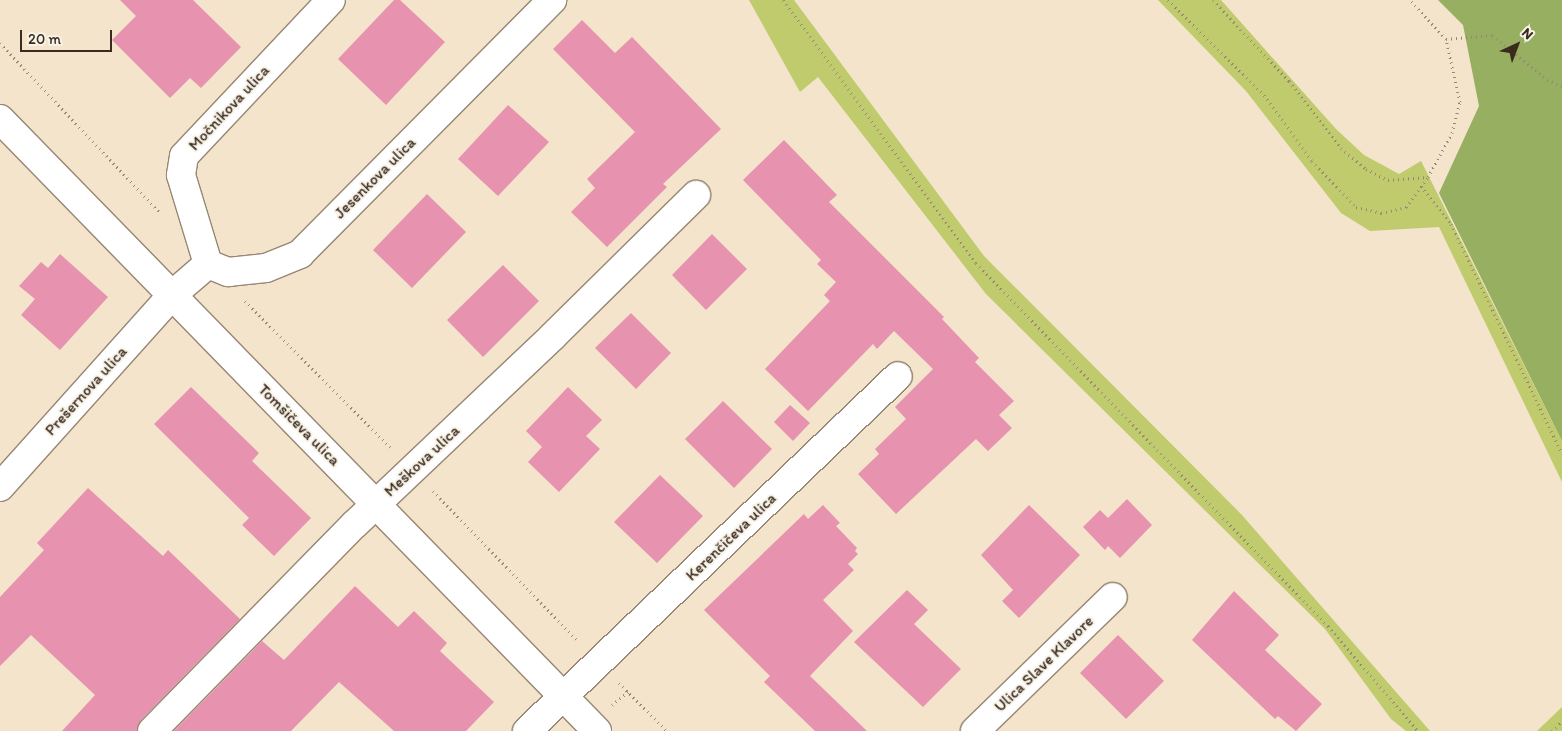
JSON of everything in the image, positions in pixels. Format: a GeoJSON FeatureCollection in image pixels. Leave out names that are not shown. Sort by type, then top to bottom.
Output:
{"type":"FeatureCollection","features":[{"type":"Feature","properties":{"kind":"street","name":"Močnikova ulica"},"geometry":{"type":"LineString","coordinates":[[208,264],[181,175],[184,156],[331,0]]}},
{"type":"Feature","properties":{"kind":"street","name":"Jesenkova ulica"},"geometry":{"type":"LineString","coordinates":[[208,264],[228,272],[266,268],[300,254],[552,0]]}},
{"type":"Feature","properties":{"kind":"street","name":"Tomšičeva ulica"},"geometry":{"type":"LineString","coordinates":[[0,120],[377,503],[563,696],[603,720]]}},
{"type":"Feature","properties":{"kind":"street","name":"Meškova ulica"},"geometry":{"type":"LineString","coordinates":[[152,731],[377,503],[696,195]]}},
{"type":"Feature","properties":{"kind":"street"},"geometry":{"type":"LineString","coordinates":[[172,295],[208,264]]}},
{"type":"Feature","properties":{"kind":"street","name":"Prešernova ulica"},"geometry":{"type":"LineString","coordinates":[[0,487],[172,295]]}},
{"type":"Feature","properties":{"kind":"street","name":"Kerenčičeva ulica"},"geometry":{"type":"LineString","coordinates":[[527,731],[600,664],[898,376]]}},
{"type":"Feature","properties":{"kind":"street","name":"Ulica Slave Klavore"},"geometry":{"type":"LineString","coordinates":[[975,731],[1113,597]]}},
{"type":"Feature","properties":{"kind":"path"},"geometry":{"type":"LineString","coordinates":[[783,0],[976,263],[1328,626],[1418,731]]}},
{"type":"Feature","properties":{"kind":"path"},"geometry":{"type":"LineString","coordinates":[[1168,0],[1264,95],[1312,161],[1356,207],[1381,213],[1406,207],[1428,177],[1452,133],[1460,102],[1446,39],[1410,0]]}},
{"type":"Feature","properties":{"kind":"path"},"geometry":{"type":"LineString","coordinates":[[1213,0],[1289,81],[1341,148],[1366,169],[1388,180],[1428,177]]}},
{"type":"Feature","properties":{"kind":"path"},"geometry":{"type":"LineString","coordinates":[[1446,39],[1493,35],[1547,80],[1562,86]]}},
{"type":"Feature","properties":{"kind":"path"},"geometry":{"type":"LineString","coordinates":[[0,43],[161,214]]}},
{"type":"Feature","properties":{"kind":"path"},"geometry":{"type":"LineString","coordinates":[[1421,186],[1451,224],[1562,454]]}},
{"type":"Feature","properties":{"kind":"path"},"geometry":{"type":"LineString","coordinates":[[243,300],[412,470],[666,731]]}},
{"type":"Feature","properties":{"kind":"path"},"geometry":{"type":"LineString","coordinates":[[603,720],[628,692]]}},
{"type":"Feature","properties":{"kind":"path"},"geometry":{"type":"LineString","coordinates":[[1552,731],[1562,721]]}},
{"type":"Feature","properties":{"kind":"green space"},"geometry":{"type":"Polygon","coordinates":[[[749,0],[794,0],[984,256],[1241,514],[1430,731],[1406,731],[1391,719],[1325,629],[986,294],[818,77],[800,92],[749,0]]]}},
{"type":"Feature","properties":{"kind":"green space"},"geometry":{"type":"Polygon","coordinates":[[[1158,0],[1221,0],[1336,129],[1364,155],[1399,174],[1421,161],[1562,441],[1562,482],[1439,227],[1370,231],[1341,213],[1246,91],[1158,0]]]}},
{"type":"Feature","properties":{"kind":"green space"},"geometry":{"type":"Polygon","coordinates":[[[1438,0],[1562,0],[1562,441],[1439,193],[1479,106],[1463,25],[1438,0]]]}},
{"type":"Feature","properties":{"kind":"green space"},"geometry":{"type":"Polygon","coordinates":[[[1562,707],[1562,731],[1537,731],[1562,707]]]}},
{"type":"Feature","properties":{"kind":"building"},"geometry":{"type":"Polygon","coordinates":[[[120,0],[193,0],[241,47],[201,88],[190,78],[170,98],[112,40],[136,16],[120,0]]]}},
{"type":"Feature","properties":{"kind":"building"},"geometry":{"type":"Polygon","coordinates":[[[394,0],[400,0],[445,42],[386,105],[338,59],[394,0]]]}},
{"type":"Feature","properties":{"kind":"building"},"geometry":{"type":"Polygon","coordinates":[[[582,20],[615,53],[632,37],[721,129],[663,184],[667,187],[607,247],[571,212],[595,188],[587,179],[635,132],[553,49],[582,20]]]}},
{"type":"Feature","properties":{"kind":"building"},"geometry":{"type":"Polygon","coordinates":[[[508,105],[549,142],[498,196],[458,159],[508,105]]]}},
{"type":"Feature","properties":{"kind":"building"},"geometry":{"type":"Polygon","coordinates":[[[784,140],[837,195],[829,202],[944,317],[942,319],[979,358],[975,362],[1014,401],[999,415],[1012,428],[988,451],[976,439],[896,514],[858,474],[879,454],[875,449],[906,419],[895,407],[933,369],[894,331],[877,349],[873,344],[808,411],[765,369],[830,301],[824,295],[836,282],[817,264],[821,260],[743,180],[784,140]]]}},
{"type":"Feature","properties":{"kind":"building"},"geometry":{"type":"Polygon","coordinates":[[[427,194],[466,232],[412,288],[373,250],[427,194]]]}},
{"type":"Feature","properties":{"kind":"building"},"geometry":{"type":"Polygon","coordinates":[[[712,234],[747,269],[706,310],[672,275],[712,234]]]}},
{"type":"Feature","properties":{"kind":"building"},"geometry":{"type":"Polygon","coordinates":[[[60,254],[108,297],[60,350],[21,315],[35,299],[19,286],[41,262],[48,268],[60,254]]]}},
{"type":"Feature","properties":{"kind":"building"},"geometry":{"type":"Polygon","coordinates":[[[503,265],[539,301],[483,357],[447,320],[503,265]]]}},
{"type":"Feature","properties":{"kind":"building"},"geometry":{"type":"Polygon","coordinates":[[[631,313],[671,353],[636,389],[595,348],[631,313]]]}},
{"type":"Feature","properties":{"kind":"building"},"geometry":{"type":"Polygon","coordinates":[[[191,387],[259,453],[252,461],[311,518],[274,556],[242,525],[249,518],[154,424],[191,387]]]}},
{"type":"Feature","properties":{"kind":"building"},"geometry":{"type":"Polygon","coordinates":[[[568,387],[602,420],[586,436],[600,449],[559,492],[528,462],[542,447],[526,431],[568,387]]]}},
{"type":"Feature","properties":{"kind":"building"},"geometry":{"type":"Polygon","coordinates":[[[723,401],[772,449],[734,488],[685,439],[723,401]]]}},
{"type":"Feature","properties":{"kind":"building"},"geometry":{"type":"Polygon","coordinates":[[[790,405],[810,423],[793,441],[774,422],[790,405]]]}},
{"type":"Feature","properties":{"kind":"building"},"geometry":{"type":"Polygon","coordinates":[[[660,475],[703,516],[657,563],[614,522],[660,475]]]}},
{"type":"Feature","properties":{"kind":"building"},"geometry":{"type":"Polygon","coordinates":[[[88,488],[163,556],[168,550],[240,619],[141,720],[137,731],[62,731],[95,695],[31,635],[0,666],[0,597],[44,550],[37,543],[88,488]]]}},
{"type":"Feature","properties":{"kind":"building"},"geometry":{"type":"Polygon","coordinates":[[[1127,499],[1152,525],[1120,558],[1108,546],[1105,550],[1083,527],[1100,510],[1108,518],[1127,499]]]}},
{"type":"Feature","properties":{"kind":"building"},"geometry":{"type":"Polygon","coordinates":[[[823,505],[840,523],[836,526],[857,548],[855,551],[858,554],[848,564],[854,570],[823,600],[853,631],[810,676],[867,731],[815,731],[764,682],[770,676],[704,610],[804,514],[808,519],[823,505]]]}},
{"type":"Feature","properties":{"kind":"building"},"geometry":{"type":"Polygon","coordinates":[[[1029,505],[1080,555],[1019,618],[1002,601],[1013,590],[981,555],[1029,505]]]}},
{"type":"Feature","properties":{"kind":"building"},"geometry":{"type":"Polygon","coordinates":[[[355,586],[398,627],[414,611],[447,643],[440,651],[494,702],[466,731],[394,731],[339,682],[291,731],[174,731],[262,641],[284,660],[355,586]]]}},
{"type":"Feature","properties":{"kind":"building"},"geometry":{"type":"Polygon","coordinates":[[[907,590],[928,610],[914,624],[961,669],[923,707],[854,642],[907,590]]]}},
{"type":"Feature","properties":{"kind":"building"},"geometry":{"type":"Polygon","coordinates":[[[1234,591],[1279,635],[1265,650],[1322,704],[1296,731],[1278,716],[1275,719],[1192,640],[1234,591]]]}},
{"type":"Feature","properties":{"kind":"building"},"geometry":{"type":"Polygon","coordinates":[[[1118,635],[1164,681],[1126,719],[1080,673],[1118,635]]]}}]}
